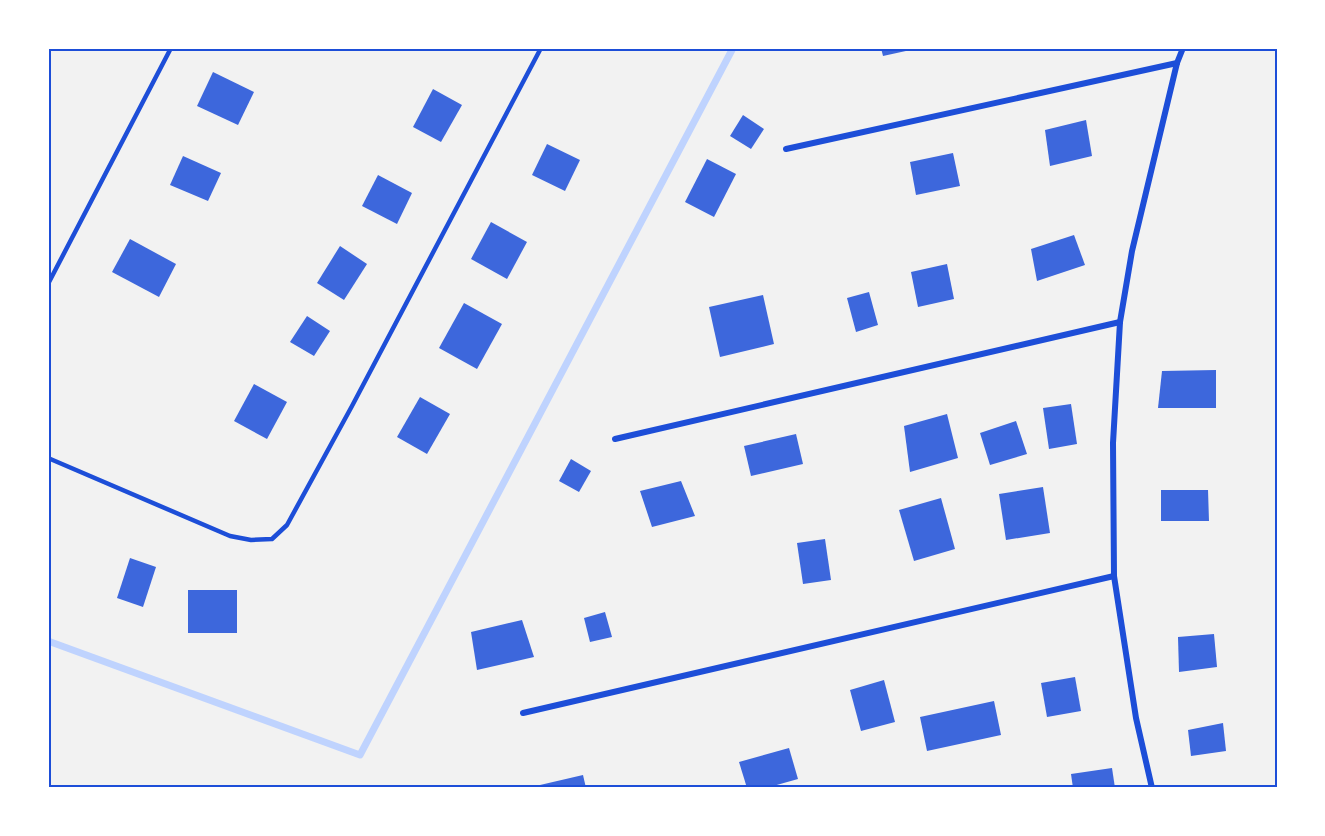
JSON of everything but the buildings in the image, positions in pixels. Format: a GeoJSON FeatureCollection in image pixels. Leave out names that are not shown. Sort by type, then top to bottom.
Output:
{"type":"FeatureCollection","features":[{"type":"Feature","properties":{"kind":"street"},"geometry":{"type":"LineString","coordinates":[[1152,788],[1136,718],[1114,576],[1113,443],[1120,322],[1132,251],[1177,63],[1183,48]]}},
{"type":"Feature","properties":{"kind":"street"},"geometry":{"type":"LineString","coordinates":[[786,149],[1177,63]]}},
{"type":"Feature","properties":{"kind":"street"},"geometry":{"type":"LineString","coordinates":[[615,439],[1120,322]]}},
{"type":"Feature","properties":{"kind":"street"},"geometry":{"type":"LineString","coordinates":[[523,713],[1114,576]]}},
{"type":"Feature","properties":{"kind":"lane"},"geometry":{"type":"LineString","coordinates":[[48,284],[171,48]]}},
{"type":"Feature","properties":{"kind":"lane"},"geometry":{"type":"LineString","coordinates":[[48,458],[230,536],[251,540],[272,539],[287,525],[541,48]]}},
{"type":"Feature","properties":{"kind":"waterway"},"geometry":{"type":"LineString","coordinates":[[48,641],[360,755],[733,48]]}}]}
